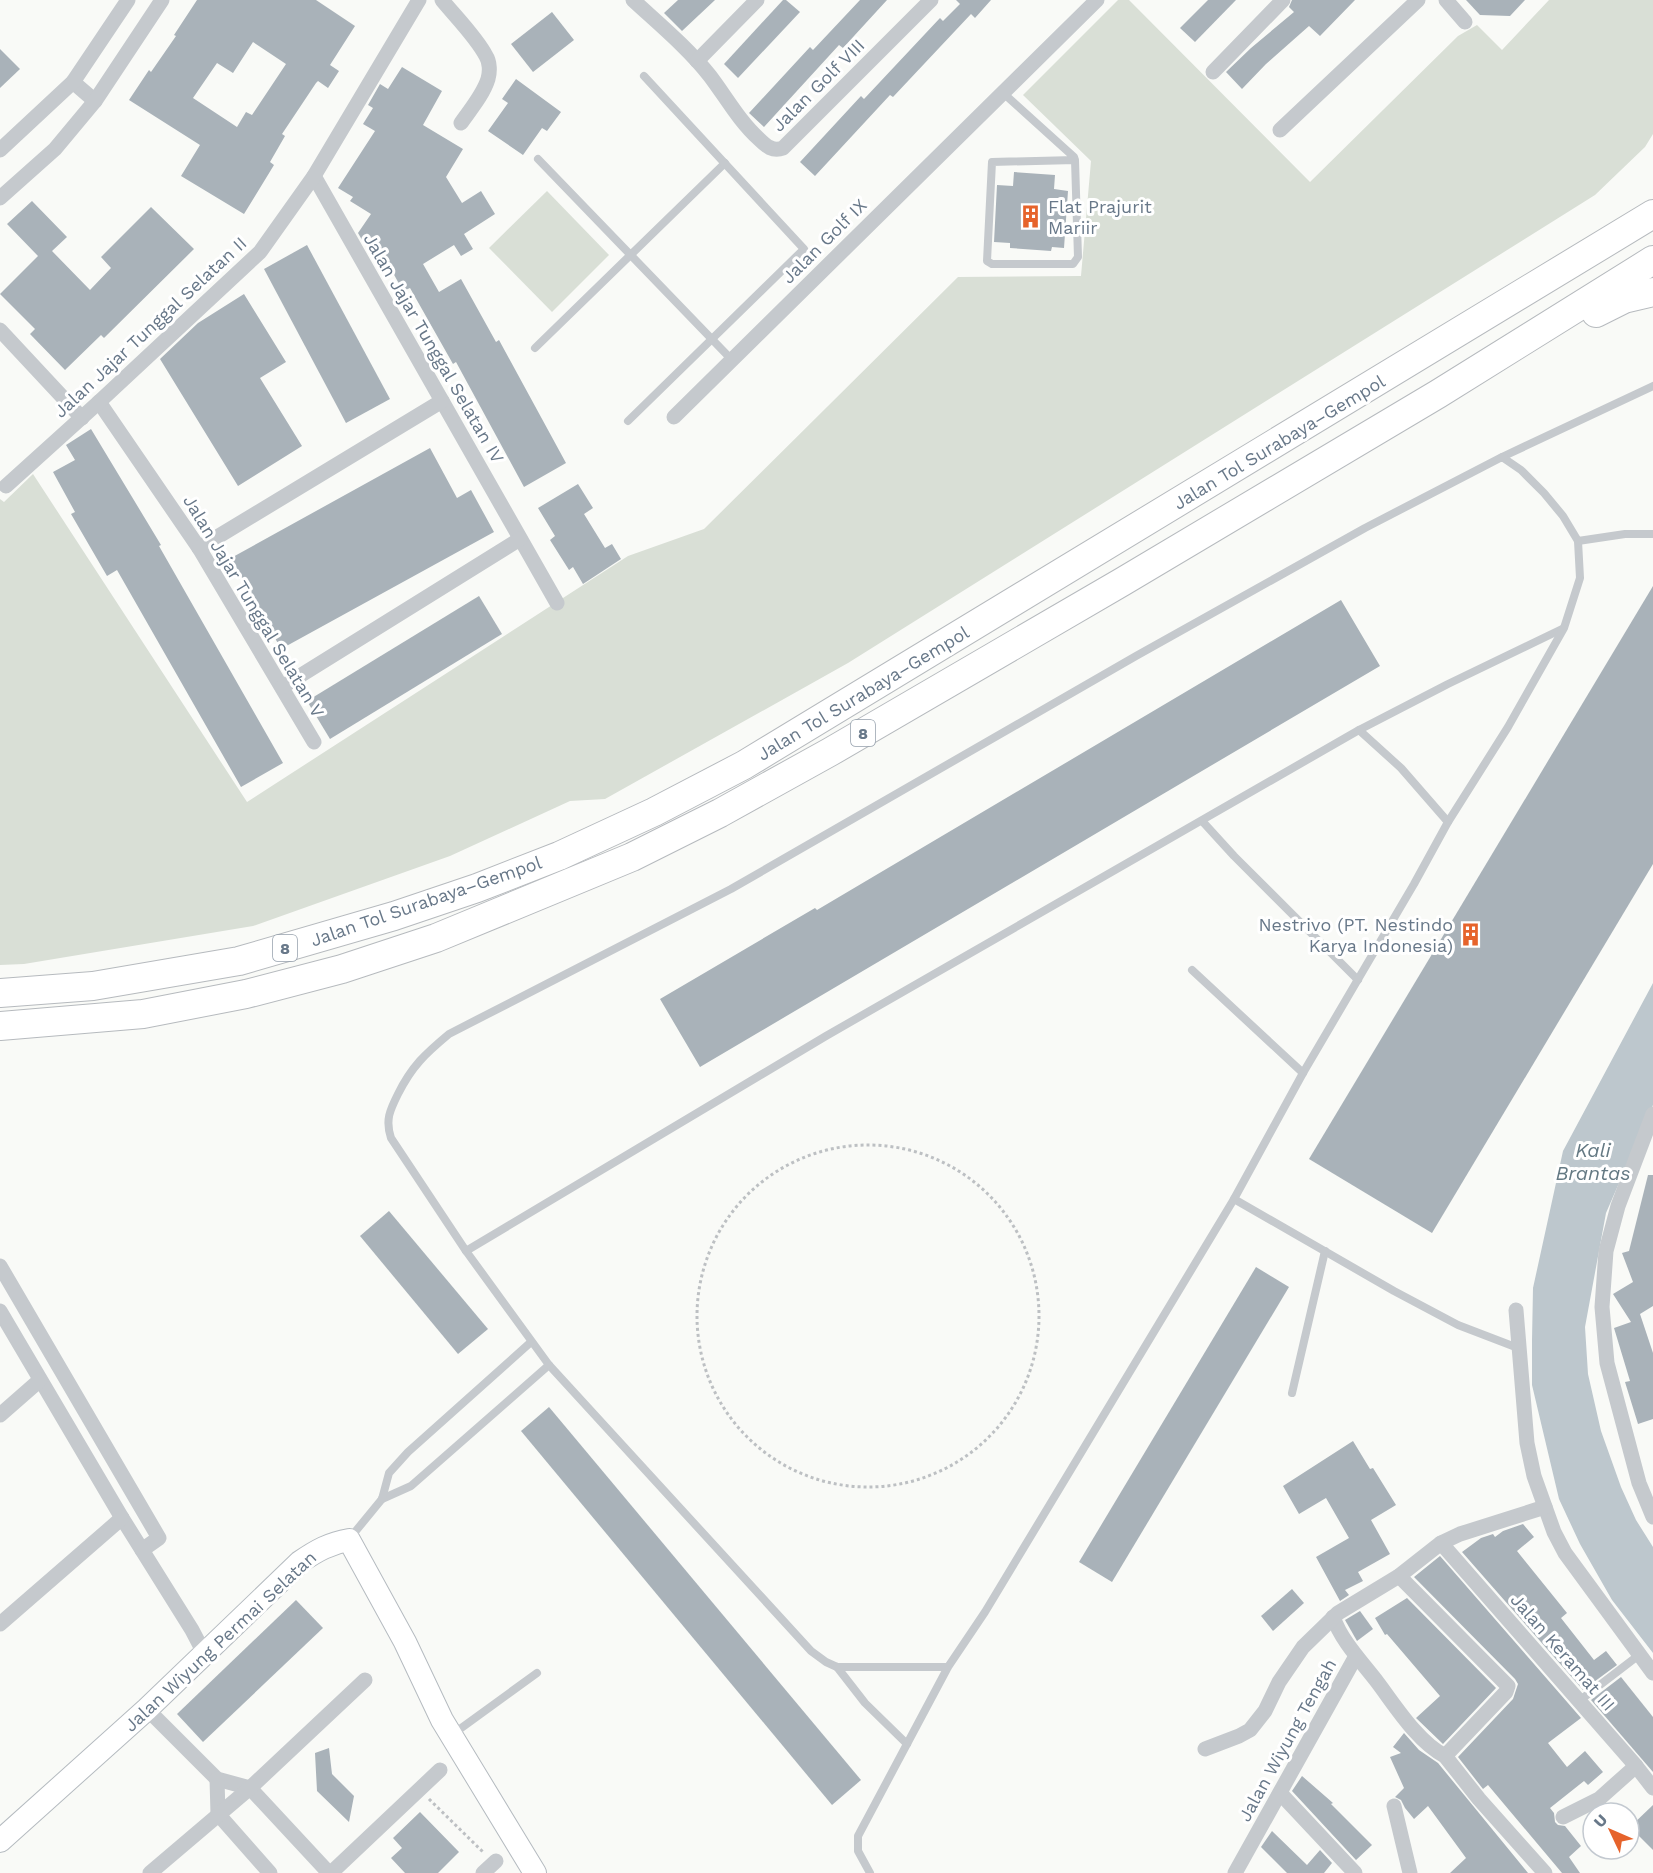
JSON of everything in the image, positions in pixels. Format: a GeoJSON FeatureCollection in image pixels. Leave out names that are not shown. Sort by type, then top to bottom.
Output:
{"type":"FeatureCollection","features":[{"type":"Feature","properties":{"kind":"highway"},"geometry":{"type":"LineString","coordinates":[[1470,326],[1618,228],[1653,195]]}},
{"type":"Feature","properties":{"kind":"highway","name":"Jalan Tol Surabaya–Gempol"},"geometry":{"type":"LineString","coordinates":[[0,993],[93,986],[239,961],[394,916],[477,888],[570,851],[654,812],[744,765],[1653,214]]}},
{"type":"Feature","properties":{"kind":"highway","name":"Jalan Tol Surabaya–Gempol"},"geometry":{"type":"LineString","coordinates":[[0,1026],[143,1014],[246,994],[388,955],[584,878],[720,813],[831,752],[1438,394],[1653,260]]}},
{"type":"Feature","properties":{"kind":"highway"},"geometry":{"type":"LineString","coordinates":[[1438,394],[1624,299],[1653,292]]}},
{"type":"Feature","properties":{"kind":"street"},"geometry":{"type":"LineString","coordinates":[[0,150],[73,82],[128,0]]}},
{"type":"Feature","properties":{"kind":"street"},"geometry":{"type":"LineString","coordinates":[[0,198],[55,149],[95,101],[162,0]]}},
{"type":"Feature","properties":{"kind":"street","name":"Jalan Jajar Tunggal Selatan II"},"geometry":{"type":"LineString","coordinates":[[6,486],[260,252],[314,176],[419,0]]}},
{"type":"Feature","properties":{"kind":"street"},"geometry":{"type":"LineString","coordinates":[[442,0],[481,48],[489,65],[488,78],[461,123]]}},
{"type":"Feature","properties":{"kind":"street","name":"Jalan Golf VIII"},"geometry":{"type":"LineString","coordinates":[[633,0],[697,61],[759,139],[777,150],[783,148],[931,0]]}},
{"type":"Feature","properties":{"kind":"street"},"geometry":{"type":"LineString","coordinates":[[697,61],[757,0]]}},
{"type":"Feature","properties":{"kind":"street","name":"Jalan Golf IX"},"geometry":{"type":"LineString","coordinates":[[674,417],[1097,0]]}},
{"type":"Feature","properties":{"kind":"street"},"geometry":{"type":"LineString","coordinates":[[1213,72],[1283,0]]}},
{"type":"Feature","properties":{"kind":"street"},"geometry":{"type":"LineString","coordinates":[[1280,130],[1418,0]]}},
{"type":"Feature","properties":{"kind":"street"},"geometry":{"type":"LineString","coordinates":[[1446,0],[1465,22]]}},
{"type":"Feature","properties":{"kind":"street"},"geometry":{"type":"LineString","coordinates":[[73,82],[95,101]]}},
{"type":"Feature","properties":{"kind":"street","name":"Jalan Jajar Tunggal Selatan IV"},"geometry":{"type":"LineString","coordinates":[[314,176],[557,603]]}},
{"type":"Feature","properties":{"kind":"street"},"geometry":{"type":"LineString","coordinates":[[0,330],[81,418]]}},
{"type":"Feature","properties":{"kind":"street"},"geometry":{"type":"LineString","coordinates":[[199,548],[442,400]]}},
{"type":"Feature","properties":{"kind":"street","name":"Jalan Jajar Tunggal Selatan V"},"geometry":{"type":"LineString","coordinates":[[99,402],[199,548],[314,742]]}},
{"type":"Feature","properties":{"kind":"street"},"geometry":{"type":"LineString","coordinates":[[282,687],[520,539]]}},
{"type":"Feature","properties":{"kind":"street"},"geometry":{"type":"LineString","coordinates":[[1653,1114],[1618,1206],[1606,1251],[1602,1307],[1607,1363],[1638,1483],[1653,1517]]}},
{"type":"Feature","properties":{"kind":"street"},"geometry":{"type":"LineString","coordinates":[[0,1266],[159,1538],[142,1550]]}},
{"type":"Feature","properties":{"kind":"street"},"geometry":{"type":"LineString","coordinates":[[1516,1310],[1527,1443],[1534,1476],[1554,1532],[1565,1553],[1653,1673]]}},
{"type":"Feature","properties":{"kind":"street"},"geometry":{"type":"LineString","coordinates":[[0,1311],[204,1653]]}},
{"type":"Feature","properties":{"kind":"street"},"geometry":{"type":"LineString","coordinates":[[0,1415],[40,1380]]}},
{"type":"Feature","properties":{"kind":"street"},"geometry":{"type":"LineString","coordinates":[[1205,1749],[1250,1730],[1265,1711],[1279,1682],[1303,1647],[1333,1617],[1399,1576],[1441,1544],[1460,1534],[1545,1507]]}},
{"type":"Feature","properties":{"kind":"street"},"geometry":{"type":"LineString","coordinates":[[0,1624],[122,1518]]}},
{"type":"Feature","properties":{"kind":"street"},"geometry":{"type":"LineString","coordinates":[[349,1540],[405,1642],[442,1720],[535,1873]]}},
{"type":"Feature","properties":{"kind":"street","name":"Jalan Wiyung Permai Selatan"},"geometry":{"type":"LineString","coordinates":[[0,1841],[147,1709],[300,1562],[321,1548],[349,1540]]}},
{"type":"Feature","properties":{"kind":"street","name":"Jalan Keramat III"},"geometry":{"type":"LineString","coordinates":[[1441,1544],[1653,1788]]}},
{"type":"Feature","properties":{"kind":"street"},"geometry":{"type":"LineString","coordinates":[[1399,1576],[1508,1686],[1506,1692],[1445,1756]]}},
{"type":"Feature","properties":{"kind":"street","name":"Jalan Wiyung Tengah"},"geometry":{"type":"LineString","coordinates":[[1235,1873],[1356,1656],[1333,1617]]}},
{"type":"Feature","properties":{"kind":"street"},"geometry":{"type":"LineString","coordinates":[[1356,1656],[1407,1722],[1445,1756],[1479,1799],[1545,1873]]}},
{"type":"Feature","properties":{"kind":"street"},"geometry":{"type":"LineString","coordinates":[[150,1873],[250,1788],[365,1680]]}},
{"type":"Feature","properties":{"kind":"street"},"geometry":{"type":"LineString","coordinates":[[147,1709],[218,1779],[250,1788],[330,1873],[440,1770]]}},
{"type":"Feature","properties":{"kind":"street"},"geometry":{"type":"LineString","coordinates":[[1563,1817],[1599,1799],[1636,1766]]}},
{"type":"Feature","properties":{"kind":"street"},"geometry":{"type":"LineString","coordinates":[[218,1779],[218,1814],[270,1873]]}},
{"type":"Feature","properties":{"kind":"street"},"geometry":{"type":"LineString","coordinates":[[1280,1793],[1355,1873]]}},
{"type":"Feature","properties":{"kind":"street"},"geometry":{"type":"LineString","coordinates":[[1394,1806],[1410,1873]]}},
{"type":"Feature","properties":{"kind":"lane"},"geometry":{"type":"LineString","coordinates":[[628,421],[804,249],[644,76]]}},
{"type":"Feature","properties":{"kind":"lane"},"geometry":{"type":"LineString","coordinates":[[1002,92],[1075,160],[1078,257],[1073,264],[992,264],[987,261],[992,162],[1075,160]]}},
{"type":"Feature","properties":{"kind":"lane"},"geometry":{"type":"LineString","coordinates":[[538,159],[732,360]]}},
{"type":"Feature","properties":{"kind":"lane"},"geometry":{"type":"LineString","coordinates":[[535,348],[724,163]]}},
{"type":"Feature","properties":{"kind":"lane"},"geometry":{"type":"LineString","coordinates":[[948,1667],[837,1667],[811,1651],[549,1365],[466,1251],[391,1138],[387,1127],[388,1115],[410,1071],[430,1049],[449,1034],[731,889],[1365,528],[1502,457],[1653,386]]}},
{"type":"Feature","properties":{"kind":"lane"},"geometry":{"type":"LineString","coordinates":[[870,1873],[858,1851],[858,1836],[948,1667],[991,1602],[1234,1199],[1448,822],[1508,727],[1564,628],[1580,578],[1578,541],[1563,516],[1550,501],[1521,470],[1502,457]]}},
{"type":"Feature","properties":{"kind":"lane"},"geometry":{"type":"LineString","coordinates":[[1578,541],[1625,534],[1653,534]]}},
{"type":"Feature","properties":{"kind":"lane"},"geometry":{"type":"LineString","coordinates":[[466,1251],[826,1036],[1203,822],[1359,730],[1564,628]]}},
{"type":"Feature","properties":{"kind":"lane"},"geometry":{"type":"LineString","coordinates":[[1359,730],[1401,768],[1448,822]]}},
{"type":"Feature","properties":{"kind":"lane"},"geometry":{"type":"LineString","coordinates":[[1203,822],[1358,980]]}},
{"type":"Feature","properties":{"kind":"lane"},"geometry":{"type":"LineString","coordinates":[[1192,970],[1304,1073]]}},
{"type":"Feature","properties":{"kind":"lane"},"geometry":{"type":"LineString","coordinates":[[1234,1199],[1458,1325],[1518,1348]]}},
{"type":"Feature","properties":{"kind":"lane"},"geometry":{"type":"LineString","coordinates":[[1292,1393],[1325,1251]]}},
{"type":"Feature","properties":{"kind":"lane"},"geometry":{"type":"LineString","coordinates":[[349,1540],[381,1499],[389,1473],[408,1452],[531,1342]]}},
{"type":"Feature","properties":{"kind":"lane"},"geometry":{"type":"LineString","coordinates":[[381,1499],[411,1486],[549,1365]]}},
{"type":"Feature","properties":{"kind":"lane"},"geometry":{"type":"LineString","coordinates":[[1579,1701],[1639,1655]]}},
{"type":"Feature","properties":{"kind":"lane"},"geometry":{"type":"LineString","coordinates":[[837,1667],[865,1703],[907,1744]]}},
{"type":"Feature","properties":{"kind":"lane"},"geometry":{"type":"LineString","coordinates":[[452,1735],[537,1673]]}},
{"type":"Feature","properties":{"kind":"path"},"geometry":{"type":"LineString","coordinates":[[862,1144],[896,1147],[929,1155],[959,1170],[986,1191],[1008,1216],[1025,1246],[1035,1278],[1040,1312],[1037,1346],[1027,1378],[1012,1408],[991,1435],[965,1457],[935,1473],[903,1484],[869,1488],[835,1484],[802,1475],[773,1459],[747,1437],[725,1411],[710,1381],[700,1349],[697,1316],[700,1284],[710,1252],[725,1223],[745,1197],[770,1176],[799,1160],[830,1149],[862,1144]]}},
{"type":"Feature","properties":{"kind":"path"},"geometry":{"type":"LineString","coordinates":[[419,1789],[491,1866]]}},
{"type":"Feature","properties":{"kind":"shaded area"},"geometry":{"type":"Polygon","coordinates":[[[1118,0],[1129,0],[1310,182],[1458,36],[1477,25],[1502,50],[1549,0],[1653,0],[1653,134],[1645,147],[1595,195],[848,663],[605,799],[570,801],[450,856],[253,926],[24,964],[0,965],[0,499],[4,502],[33,474],[247,802],[628,556],[704,529],[958,277],[1081,276],[1091,161],[1023,95],[1118,0]]]}},
{"type":"Feature","properties":{"kind":"shaded area"},"geometry":{"type":"Polygon","coordinates":[[[547,191],[609,255],[552,312],[489,248],[547,191]]]}},
{"type":"Feature","properties":{"kind":"water","name":"Kali Brantas"},"geometry":{"type":"Polygon","coordinates":[[[1653,983],[1653,1105],[1606,1213],[1585,1327],[1588,1374],[1601,1431],[1621,1487],[1636,1520],[1653,1547],[1653,1653],[1612,1600],[1580,1544],[1559,1499],[1532,1385],[1532,1340],[1533,1288],[1563,1151],[1653,983]]]}},
{"type":"Feature","properties":{"kind":"building"},"geometry":{"type":"Polygon","coordinates":[[[197,0],[316,0],[355,26],[330,65],[339,71],[328,88],[318,81],[316,83],[282,134],[285,136],[270,162],[274,165],[244,214],[181,176],[200,145],[129,100],[176,36],[174,35],[197,0]],[[253,42],[233,73],[217,63],[193,98],[237,127],[246,112],[252,115],[286,64],[253,42]]]}},
{"type":"Feature","properties":{"kind":"building"},"geometry":{"type":"Polygon","coordinates":[[[678,0],[715,0],[682,31],[664,13],[678,0]]]}},
{"type":"Feature","properties":{"kind":"building"},"geometry":{"type":"Polygon","coordinates":[[[783,0],[800,12],[738,78],[724,64],[783,0]]]}},
{"type":"Feature","properties":{"kind":"building"},"geometry":{"type":"Polygon","coordinates":[[[860,0],[887,0],[843,48],[839,45],[764,127],[749,113],[810,47],[813,50],[860,0]]]}},
{"type":"Feature","properties":{"kind":"building"},"geometry":{"type":"Polygon","coordinates":[[[956,0],[991,0],[975,18],[971,14],[893,97],[890,95],[815,176],[800,162],[861,96],[864,99],[940,18],[943,21],[960,4],[956,0]]]}},
{"type":"Feature","properties":{"kind":"building"},"geometry":{"type":"Polygon","coordinates":[[[1208,0],[1236,0],[1195,42],[1180,28],[1208,0]]]}},
{"type":"Feature","properties":{"kind":"building"},"geometry":{"type":"Polygon","coordinates":[[[1292,0],[1355,0],[1320,36],[1309,26],[1242,89],[1226,72],[1294,12],[1289,7],[1292,0]]]}},
{"type":"Feature","properties":{"kind":"building"},"geometry":{"type":"Polygon","coordinates":[[[1466,0],[1525,0],[1510,16],[1480,15],[1466,0]]]}},
{"type":"Feature","properties":{"kind":"building"},"geometry":{"type":"Polygon","coordinates":[[[552,12],[574,40],[533,72],[511,44],[552,12]]]}},
{"type":"Feature","properties":{"kind":"building"},"geometry":{"type":"Polygon","coordinates":[[[0,49],[20,69],[0,88],[0,49]]]}},
{"type":"Feature","properties":{"kind":"building"},"geometry":{"type":"Polygon","coordinates":[[[402,67],[442,91],[423,125],[463,149],[446,177],[462,203],[481,191],[495,214],[464,234],[473,249],[461,256],[454,245],[423,264],[439,292],[461,279],[496,342],[499,340],[566,463],[524,487],[456,362],[453,364],[410,288],[403,291],[376,242],[371,250],[358,233],[371,214],[350,201],[353,197],[338,188],[375,131],[363,124],[373,108],[368,105],[380,84],[388,89],[402,67]]]}},
{"type":"Feature","properties":{"kind":"building"},"geometry":{"type":"Polygon","coordinates":[[[516,79],[561,112],[547,131],[542,128],[523,155],[488,131],[508,103],[502,99],[516,79]]]}},
{"type":"Feature","properties":{"kind":"building","name":"Flat Prajurit Mariir"},"geometry":{"type":"Polygon","coordinates":[[[1014,172],[1055,175],[1054,189],[1068,191],[1064,248],[1052,247],[1051,251],[1010,248],[1010,243],[994,242],[997,185],[1013,186],[1014,172]]]}},
{"type":"Feature","properties":{"kind":"building"},"geometry":{"type":"Polygon","coordinates":[[[32,201],[67,237],[52,251],[90,290],[111,268],[101,257],[151,207],[194,249],[104,338],[101,335],[65,370],[30,334],[35,329],[0,294],[38,256],[7,224],[32,201]]]}},
{"type":"Feature","properties":{"kind":"building"},"geometry":{"type":"Polygon","coordinates":[[[307,245],[390,399],[346,423],[264,269],[307,245]]]}},
{"type":"Feature","properties":{"kind":"building"},"geometry":{"type":"Polygon","coordinates":[[[244,294],[286,362],[260,378],[302,446],[238,486],[160,359],[198,323],[244,294]]]}},
{"type":"Feature","properties":{"kind":"building"},"geometry":{"type":"Polygon","coordinates":[[[91,429],[161,545],[159,546],[283,763],[241,787],[117,570],[107,576],[71,514],[75,512],[53,472],[75,460],[66,445],[91,429]]]}},
{"type":"Feature","properties":{"kind":"building"},"geometry":{"type":"Polygon","coordinates":[[[430,448],[457,498],[471,490],[494,532],[281,649],[231,558],[430,448]]]}},
{"type":"Feature","properties":{"kind":"building"},"geometry":{"type":"Polygon","coordinates":[[[578,484],[593,508],[584,514],[605,548],[612,544],[621,559],[583,584],[573,567],[569,570],[550,540],[555,536],[538,508],[578,484]]]}},
{"type":"Feature","properties":{"kind":"building"},"geometry":{"type":"Polygon","coordinates":[[[1653,586],[1653,864],[1432,1233],[1309,1159],[1653,586]]]}},
{"type":"Feature","properties":{"kind":"building"},"geometry":{"type":"Polygon","coordinates":[[[479,596],[502,634],[330,739],[307,701],[479,596]]]}},
{"type":"Feature","properties":{"kind":"building"},"geometry":{"type":"Polygon","coordinates":[[[1341,600],[1380,666],[700,1067],[660,999],[815,908],[817,910],[1341,600]]]}},
{"type":"Feature","properties":{"kind":"building"},"geometry":{"type":"Polygon","coordinates":[[[1648,1175],[1653,1175],[1653,1306],[1640,1314],[1653,1353],[1653,1419],[1638,1424],[1625,1382],[1630,1381],[1614,1328],[1631,1322],[1613,1294],[1633,1282],[1622,1253],[1629,1251],[1648,1175]]]}},
{"type":"Feature","properties":{"kind":"building"},"geometry":{"type":"Polygon","coordinates":[[[389,1211],[488,1329],[458,1354],[360,1236],[389,1211]]]}},
{"type":"Feature","properties":{"kind":"building"},"geometry":{"type":"Polygon","coordinates":[[[1256,1267],[1289,1287],[1112,1582],[1079,1562],[1256,1267]]]}},
{"type":"Feature","properties":{"kind":"building"},"geometry":{"type":"Polygon","coordinates":[[[549,1407],[861,1780],[832,1805],[521,1431],[549,1407]]]}},
{"type":"Feature","properties":{"kind":"building"},"geometry":{"type":"Polygon","coordinates":[[[1353,1441],[1396,1505],[1371,1520],[1390,1554],[1358,1572],[1363,1581],[1345,1590],[1349,1595],[1340,1601],[1316,1557],[1349,1538],[1326,1498],[1299,1514],[1283,1486],[1353,1441]]]}},
{"type":"Feature","properties":{"kind":"building"},"geometry":{"type":"Polygon","coordinates":[[[1523,1524],[1534,1537],[1517,1551],[1567,1613],[1561,1618],[1594,1660],[1606,1651],[1617,1665],[1583,1690],[1462,1552],[1481,1538],[1493,1534],[1495,1537],[1503,1531],[1523,1524]]]}},
{"type":"Feature","properties":{"kind":"building"},"geometry":{"type":"Polygon","coordinates":[[[1440,1556],[1581,1718],[1548,1743],[1567,1767],[1585,1751],[1603,1772],[1588,1785],[1584,1781],[1550,1808],[1554,1813],[1555,1822],[1565,1826],[1581,1846],[1569,1857],[1580,1873],[1562,1873],[1488,1785],[1483,1789],[1458,1757],[1513,1699],[1518,1684],[1414,1577],[1440,1556]]]}},
{"type":"Feature","properties":{"kind":"building"},"geometry":{"type":"Polygon","coordinates":[[[1292,1589],[1304,1603],[1273,1631],[1261,1616],[1292,1589]]]}},
{"type":"Feature","properties":{"kind":"building"},"geometry":{"type":"Polygon","coordinates":[[[1407,1598],[1496,1688],[1443,1744],[1416,1718],[1440,1696],[1387,1634],[1385,1635],[1375,1618],[1407,1598]]]}},
{"type":"Feature","properties":{"kind":"building"},"geometry":{"type":"Polygon","coordinates":[[[296,1600],[323,1628],[203,1742],[177,1714],[296,1600]]]}},
{"type":"Feature","properties":{"kind":"building"},"geometry":{"type":"Polygon","coordinates":[[[1360,1611],[1373,1629],[1357,1641],[1345,1620],[1360,1611]]]}},
{"type":"Feature","properties":{"kind":"building"},"geometry":{"type":"Polygon","coordinates":[[[1621,1677],[1653,1717],[1653,1772],[1591,1700],[1621,1677]]]}},
{"type":"Feature","properties":{"kind":"building"},"geometry":{"type":"Polygon","coordinates":[[[1404,1733],[1419,1750],[1438,1763],[1528,1873],[1450,1873],[1466,1858],[1428,1806],[1414,1819],[1401,1800],[1395,1797],[1404,1788],[1390,1757],[1401,1753],[1393,1747],[1404,1733]]]}},
{"type":"Feature","properties":{"kind":"building"},"geometry":{"type":"Polygon","coordinates":[[[329,1748],[332,1774],[354,1796],[349,1822],[317,1791],[315,1753],[329,1748]]]}},
{"type":"Feature","properties":{"kind":"building"},"geometry":{"type":"Polygon","coordinates":[[[1302,1776],[1333,1803],[1331,1804],[1372,1845],[1356,1860],[1292,1791],[1302,1776]]]}},
{"type":"Feature","properties":{"kind":"building"},"geometry":{"type":"Polygon","coordinates":[[[1653,1805],[1653,1850],[1641,1838],[1641,1816],[1653,1805]]]}},
{"type":"Feature","properties":{"kind":"building"},"geometry":{"type":"Polygon","coordinates":[[[420,1812],[459,1852],[438,1873],[405,1873],[391,1858],[402,1848],[393,1838],[420,1812]]]}},
{"type":"Feature","properties":{"kind":"building"},"geometry":{"type":"Polygon","coordinates":[[[1272,1831],[1307,1865],[1320,1850],[1332,1863],[1324,1873],[1287,1873],[1261,1847],[1272,1831]]]}},
{"type":"Feature","properties":{"kind":"place","name":"Flat Prajurit Mariir"},"geometry":{"type":"Point","coordinates":[1030,216]}},
{"type":"Feature","properties":{"kind":"place","name":"Nestrivo (PT. Nestindo Karya Indonesia)"},"geometry":{"type":"Point","coordinates":[1471,934]}}]}
